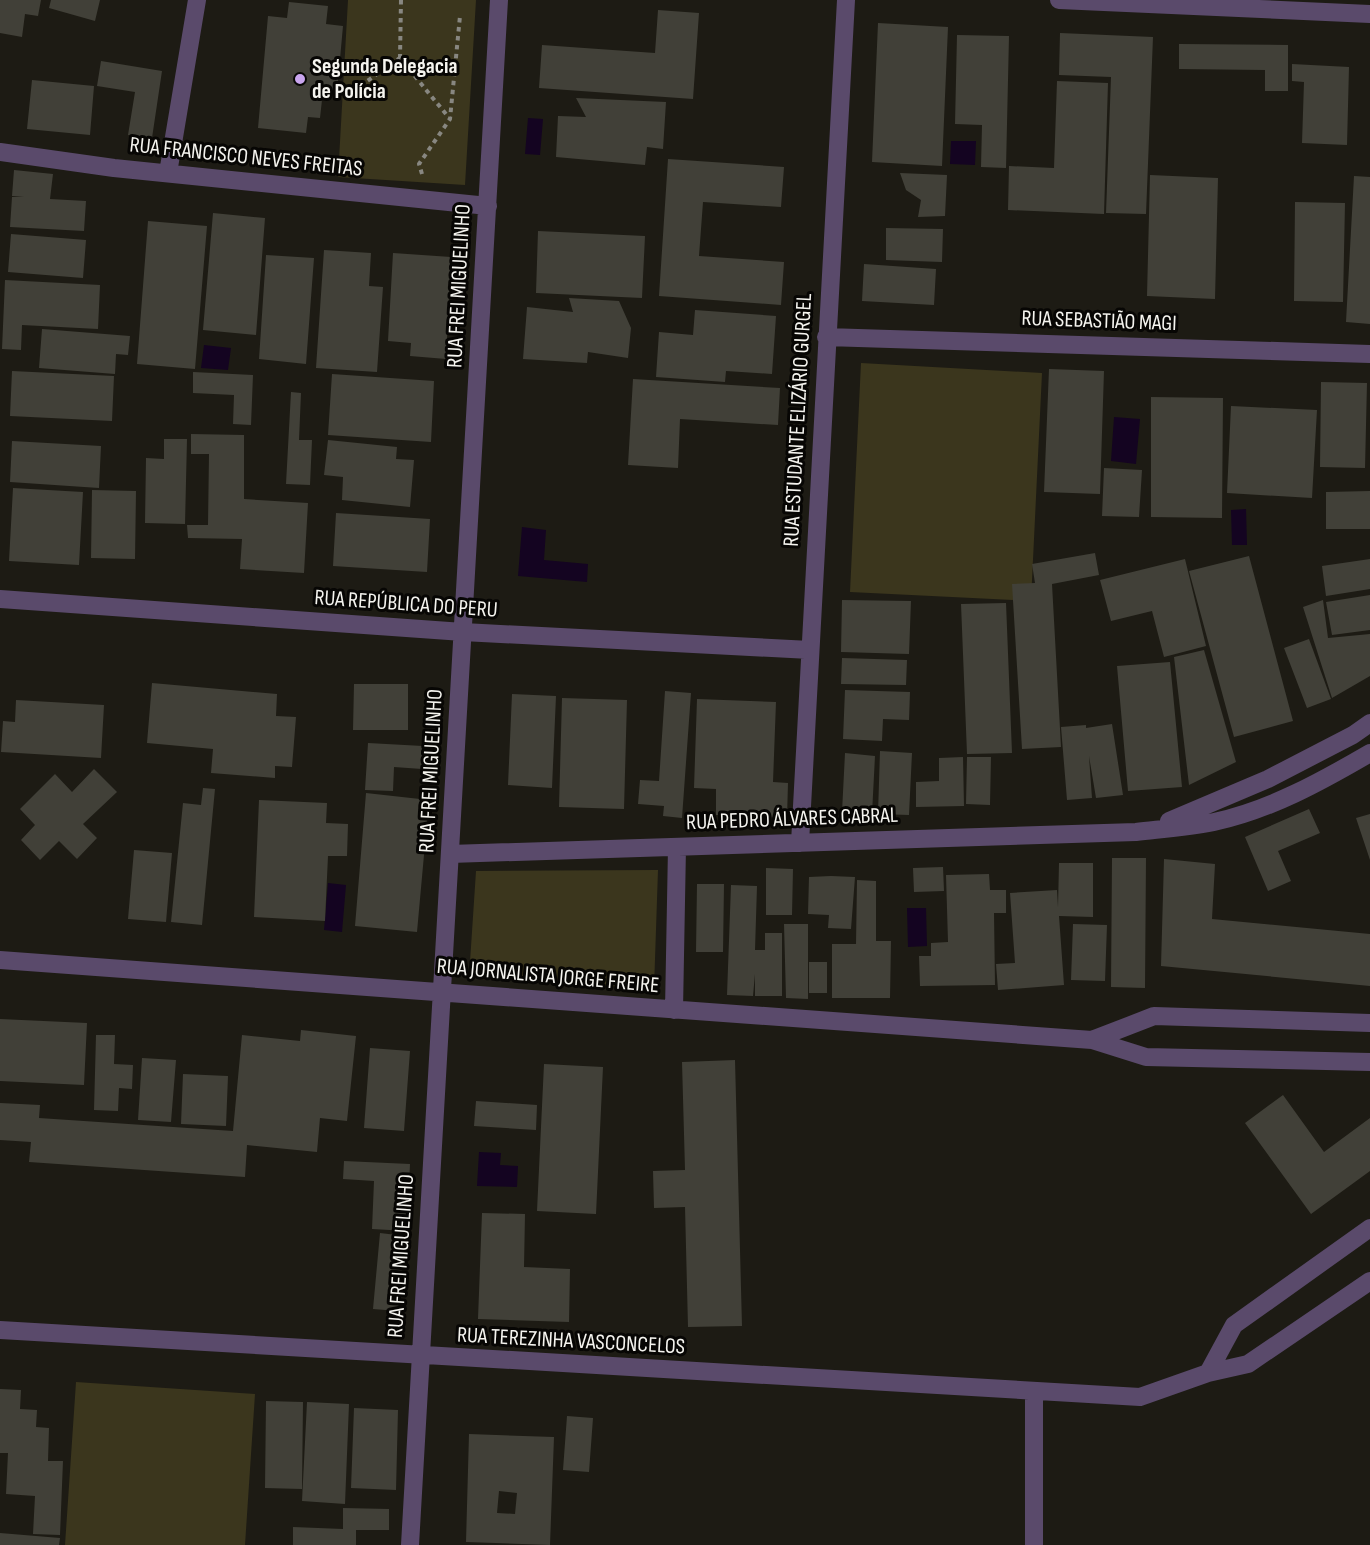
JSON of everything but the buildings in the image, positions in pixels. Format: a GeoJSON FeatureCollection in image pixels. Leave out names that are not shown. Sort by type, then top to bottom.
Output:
{"type":"FeatureCollection","features":[{"type":"Feature","properties":{"kind":"street"},"geometry":{"type":"LineString","coordinates":[[168,173],[197,0]]}},
{"type":"Feature","properties":{"kind":"street","name":"RUA FREI MIGUELINHO"},"geometry":{"type":"LineString","coordinates":[[410,1545],[498,0]]}},
{"type":"Feature","properties":{"kind":"street","name":"RUA ESTUDANTE ELIZÁRIO GURGEL"},"geometry":{"type":"LineString","coordinates":[[800,843],[846,0]]}},
{"type":"Feature","properties":{"kind":"street"},"geometry":{"type":"LineString","coordinates":[[1059,0],[1370,14]]}},
{"type":"Feature","properties":{"kind":"street","name":"RUA FRANCISCO NEVES FREITAS"},"geometry":{"type":"LineString","coordinates":[[0,152],[168,173],[488,206]]}},
{"type":"Feature","properties":{"kind":"street","name":"RUA SEBASTIÃO MAGI"},"geometry":{"type":"LineString","coordinates":[[826,337],[1370,354]]}},
{"type":"Feature","properties":{"kind":"street","name":"RUA REPÚBLICA DO PERU"},"geometry":{"type":"LineString","coordinates":[[0,599],[463,632],[810,650]]}},
{"type":"Feature","properties":{"kind":"street","name":"RUA PEDRO ÁLVARES CABRAL"},"geometry":{"type":"LineString","coordinates":[[1136,832],[1178,818],[1268,779],[1353,735],[1370,723]]}},
{"type":"Feature","properties":{"kind":"street","name":"RUA PEDRO ÁLVARES CABRAL"},"geometry":{"type":"LineString","coordinates":[[450,854],[1136,832],[1215,822],[1262,807],[1323,781],[1370,753]]}},
{"type":"Feature","properties":{"kind":"street"},"geometry":{"type":"LineString","coordinates":[[674,1010],[677,847]]}},
{"type":"Feature","properties":{"kind":"street","name":"RUA JORNALISTA JORGE FREIRE"},"geometry":{"type":"LineString","coordinates":[[0,960],[1092,1040],[1146,1057],[1370,1062]]}},
{"type":"Feature","properties":{"kind":"street","name":"RUA JORNALISTA JORGE FREIRE"},"geometry":{"type":"LineString","coordinates":[[1092,1040],[1154,1016],[1370,1023]]}},
{"type":"Feature","properties":{"kind":"street"},"geometry":{"type":"LineString","coordinates":[[1208,1373],[1234,1325],[1370,1228]]}},
{"type":"Feature","properties":{"kind":"street"},"geometry":{"type":"LineString","coordinates":[[1208,1373],[1248,1364],[1370,1281]]}},
{"type":"Feature","properties":{"kind":"street","name":"RUA TEREZINHA VASCONCELOS"},"geometry":{"type":"LineString","coordinates":[[0,1330],[419,1357],[1140,1397],[1208,1373]]}},
{"type":"Feature","properties":{"kind":"street"},"geometry":{"type":"LineString","coordinates":[[1034,1391],[1034,1545]]}},
{"type":"Feature","properties":{"kind":"path"},"geometry":{"type":"LineString","coordinates":[[401,0],[399,58],[450,119]]}},
{"type":"Feature","properties":{"kind":"path"},"geometry":{"type":"LineString","coordinates":[[431,201],[419,164],[450,119],[460,15]]}},
{"type":"Feature","properties":{"kind":"path"},"geometry":{"type":"LineString","coordinates":[[353,91],[399,58]]}},
{"type":"Feature","properties":{"kind":"shaded area"},"geometry":{"type":"Polygon","coordinates":[[[348,0],[476,0],[465,185],[338,177],[348,0]]]}},
{"type":"Feature","properties":{"kind":"shaded area"},"geometry":{"type":"Polygon","coordinates":[[[528,118],[543,119],[540,155],[525,154],[528,118]]]}},
{"type":"Feature","properties":{"kind":"shaded area"},"geometry":{"type":"Polygon","coordinates":[[[951,141],[976,141],[975,165],[950,164],[951,141]]]}},
{"type":"Feature","properties":{"kind":"shaded area"},"geometry":{"type":"Polygon","coordinates":[[[204,345],[231,348],[228,370],[201,368],[204,345]]]}},
{"type":"Feature","properties":{"kind":"shaded area"},"geometry":{"type":"Polygon","coordinates":[[[861,363],[1042,373],[1031,601],[850,592],[861,363]]]}},
{"type":"Feature","properties":{"kind":"shaded area"},"geometry":{"type":"Polygon","coordinates":[[[1114,417],[1140,419],[1136,464],[1111,461],[1114,417]]]}},
{"type":"Feature","properties":{"kind":"shaded area"},"geometry":{"type":"Polygon","coordinates":[[[1246,509],[1247,545],[1232,545],[1231,510],[1246,509]]]}},
{"type":"Feature","properties":{"kind":"shaded area"},"geometry":{"type":"Polygon","coordinates":[[[522,527],[546,530],[544,560],[588,564],[587,582],[518,576],[522,527]]]}},
{"type":"Feature","properties":{"kind":"shaded area"},"geometry":{"type":"Polygon","coordinates":[[[658,870],[654,989],[469,977],[476,871],[658,870]]]}},
{"type":"Feature","properties":{"kind":"shaded area"},"geometry":{"type":"Polygon","coordinates":[[[328,883],[346,885],[342,932],[324,930],[328,883]]]}},
{"type":"Feature","properties":{"kind":"shaded area"},"geometry":{"type":"Polygon","coordinates":[[[907,908],[926,908],[927,946],[908,947],[907,908]]]}},
{"type":"Feature","properties":{"kind":"shaded area"},"geometry":{"type":"Polygon","coordinates":[[[479,1152],[501,1153],[500,1165],[518,1166],[517,1187],[477,1186],[479,1152]]]}},
{"type":"Feature","properties":{"kind":"shaded area"},"geometry":{"type":"Polygon","coordinates":[[[76,1382],[255,1394],[245,1545],[65,1545],[76,1382]]]}},
{"type":"Feature","properties":{"kind":"place","name":"Segunda Delegacia de Polícia"},"geometry":{"type":"Point","coordinates":[300,79]}}]}
